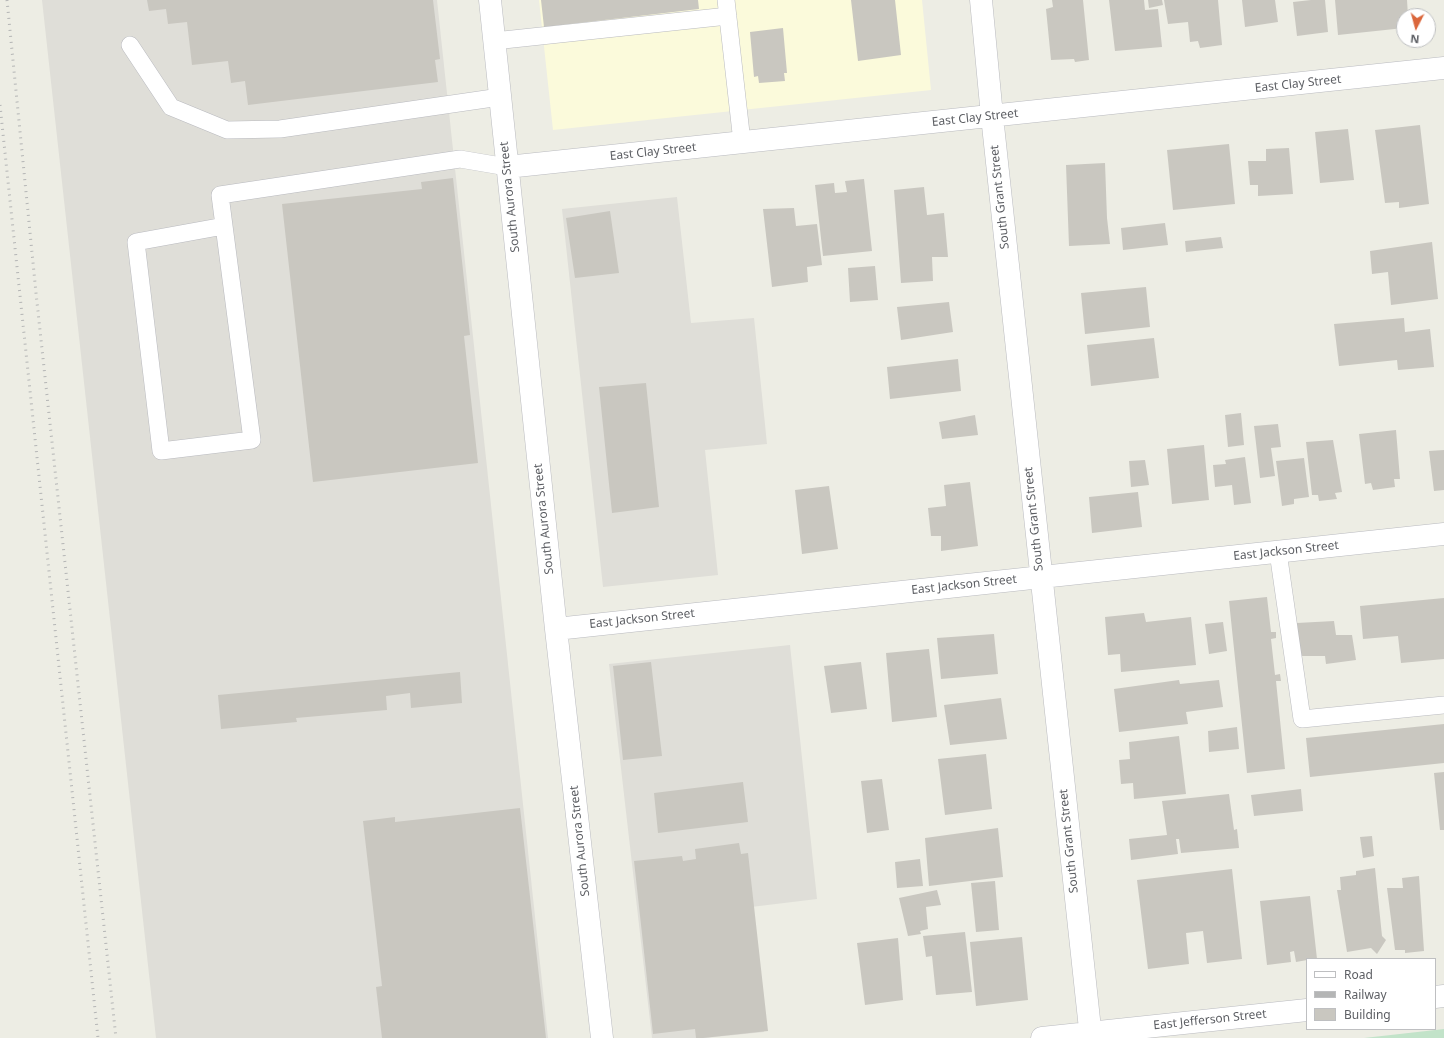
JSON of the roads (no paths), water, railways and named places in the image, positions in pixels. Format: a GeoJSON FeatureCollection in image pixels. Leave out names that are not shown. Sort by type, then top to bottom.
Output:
{"type":"FeatureCollection","features":[{"type":"Feature","properties":{"kind":"street","name":"South Aurora Street"},"geometry":{"type":"LineString","coordinates":[[490,0],[556,629],[602,1038]]}},
{"type":"Feature","properties":{"kind":"street","name":"South Grant Street"},"geometry":{"type":"LineString","coordinates":[[981,0],[1040,577],[1090,1035]]}},
{"type":"Feature","properties":{"kind":"street","name":"East Clay Street"},"geometry":{"type":"LineString","coordinates":[[507,167],[1444,68]]}},
{"type":"Feature","properties":{"kind":"street","name":"East Jackson Street"},"geometry":{"type":"LineString","coordinates":[[556,629],[1444,534]]}},
{"type":"Feature","properties":{"kind":"street","name":"East Jefferson Street"},"geometry":{"type":"LineString","coordinates":[[1042,1038],[1090,1035],[1306,1010]]}},
{"type":"Feature","properties":{"kind":"lane"},"geometry":{"type":"LineString","coordinates":[[494,41],[727,8],[742,142]]}},
{"type":"Feature","properties":{"kind":"lane"},"geometry":{"type":"LineString","coordinates":[[130,45],[171,107],[227,130],[280,129],[500,98]]}},
{"type":"Feature","properties":{"kind":"lane"},"geometry":{"type":"LineString","coordinates":[[224,226],[136,242],[161,451],[252,440],[220,195],[460,159],[507,167]]}},
{"type":"Feature","properties":{"kind":"lane"},"geometry":{"type":"LineString","coordinates":[[1278,552],[1302,720],[1444,705]]}},
{"type":"Feature","properties":{"kind":"railway"},"geometry":{"type":"LineString","coordinates":[[7,0],[36,293],[116,1038]]}},
{"type":"Feature","properties":{"kind":"railway"},"geometry":{"type":"LineString","coordinates":[[0,105],[98,1038]]}}]}
